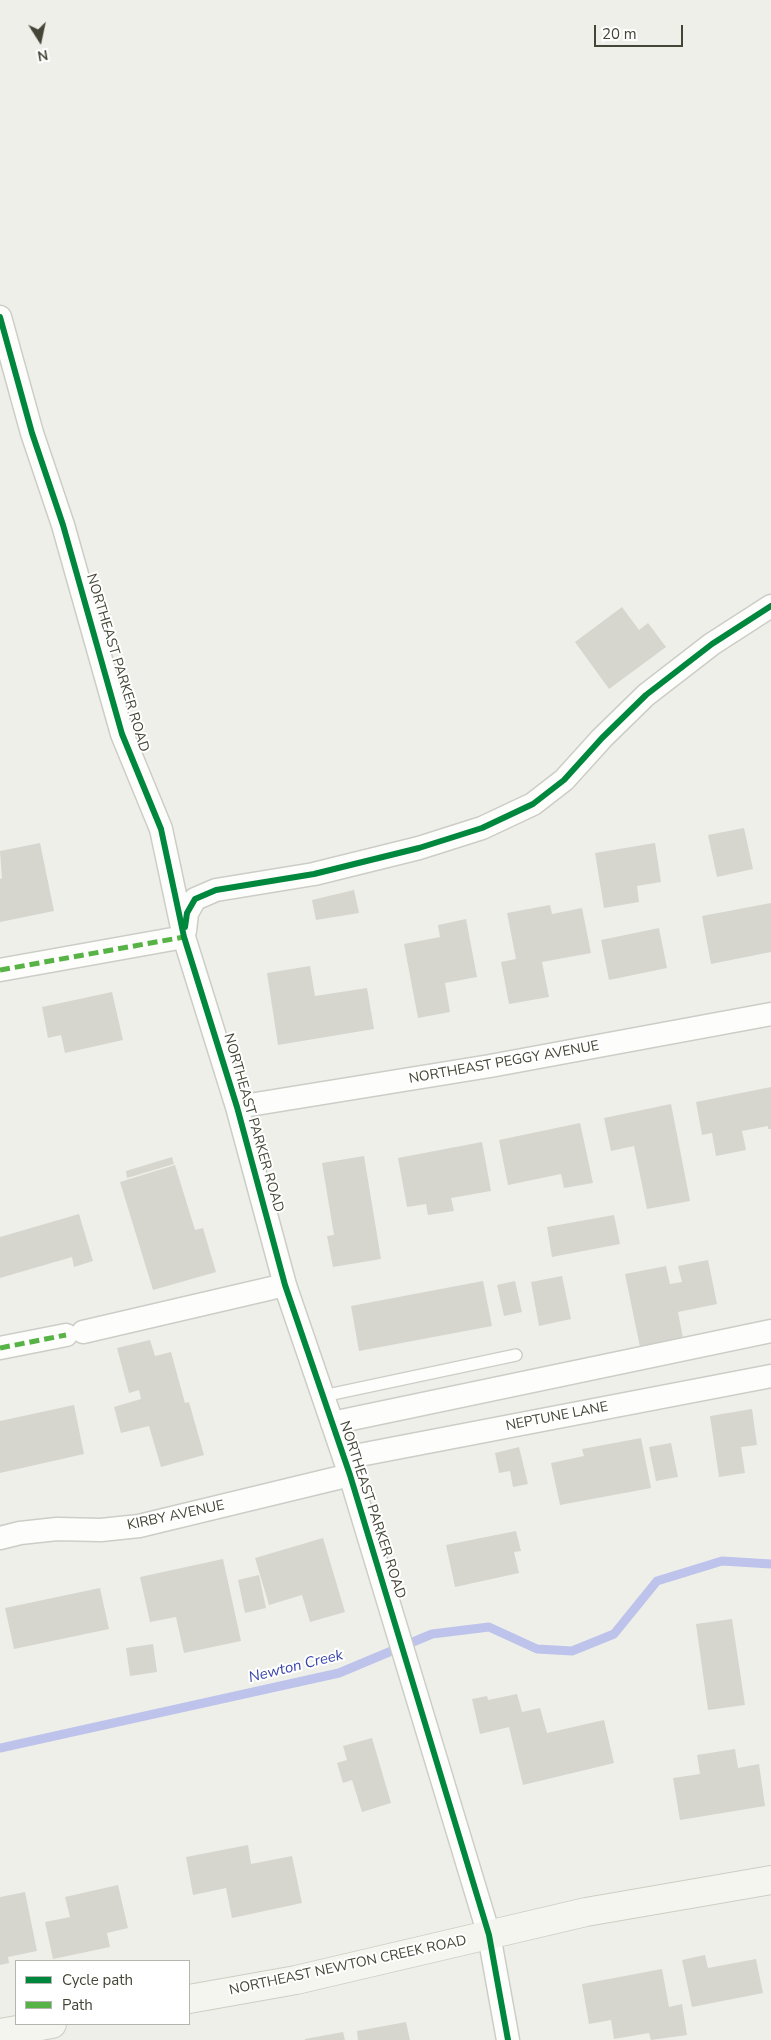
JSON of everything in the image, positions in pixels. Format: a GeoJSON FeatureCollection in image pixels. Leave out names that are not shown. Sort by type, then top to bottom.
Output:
{"type":"FeatureCollection","features":[{"type":"Feature","properties":{"kind":"street","name":"NORTHEAST PARKER ROAD"},"geometry":{"type":"LineString","coordinates":[[0,317],[32,433],[62,524],[122,734],[161,829],[184,937],[236,1107],[285,1285],[347,1467],[489,1935],[508,2040]]}},
{"type":"Feature","properties":{"kind":"street"},"geometry":{"type":"LineString","coordinates":[[0,970],[184,937],[186,913],[195,899],[216,890],[314,874],[419,848],[482,828],[532,804],[564,780],[602,738],[646,695],[712,644],[771,606]]}},
{"type":"Feature","properties":{"kind":"street","name":"NORTHEAST PEGGY AVENUE"},"geometry":{"type":"LineString","coordinates":[[236,1107],[490,1066],[771,1014]]}},
{"type":"Feature","properties":{"kind":"street"},"geometry":{"type":"LineString","coordinates":[[0,1348],[74,1334],[285,1285]]}},
{"type":"Feature","properties":{"kind":"street"},"geometry":{"type":"LineString","coordinates":[[332,1422],[771,1331]]}},
{"type":"Feature","properties":{"kind":"street","name":"NEPTUNE LANE"},"geometry":{"type":"LineString","coordinates":[[347,1467],[771,1376]]}},
{"type":"Feature","properties":{"kind":"street","name":"KIRBY AVENUE"},"geometry":{"type":"LineString","coordinates":[[0,1538],[57,1529],[102,1530],[138,1526],[347,1467]]}},
{"type":"Feature","properties":{"kind":"street","name":"NORTHEAST NEWTON CREEK ROAD"},"geometry":{"type":"LineString","coordinates":[[190,1999],[296,1980],[586,1912],[771,1880]]}},
{"type":"Feature","properties":{"kind":"street"},"geometry":{"type":"LineString","coordinates":[[0,2033],[46,2025]]}},
{"type":"Feature","properties":{"kind":"lane"},"geometry":{"type":"LineString","coordinates":[[323,1396],[516,1355]]}},
{"type":"Feature","properties":{"kind":"building"},"geometry":{"type":"Polygon","coordinates":[[[622,607],[639,630],[648,623],[666,647],[609,689],[575,642],[622,607]]]}},
{"type":"Feature","properties":{"kind":"building"},"geometry":{"type":"Polygon","coordinates":[[[744,828],[753,869],[717,877],[708,835],[744,828]]]}},
{"type":"Feature","properties":{"kind":"building"},"geometry":{"type":"Polygon","coordinates":[[[40,843],[54,911],[0,922],[0,879],[2,878],[0,851],[40,843]]]}},
{"type":"Feature","properties":{"kind":"building"},"geometry":{"type":"Polygon","coordinates":[[[655,843],[661,882],[637,886],[639,902],[604,908],[595,853],[655,843]]]}},
{"type":"Feature","properties":{"kind":"building"},"geometry":{"type":"Polygon","coordinates":[[[354,890],[359,913],[316,920],[312,900],[354,890]]]}},
{"type":"Feature","properties":{"kind":"building"},"geometry":{"type":"Polygon","coordinates":[[[771,903],[771,952],[711,964],[702,916],[771,903]]]}},
{"type":"Feature","properties":{"kind":"building"},"geometry":{"type":"Polygon","coordinates":[[[550,905],[552,914],[582,908],[591,953],[542,962],[549,997],[509,1004],[501,962],[516,959],[507,913],[550,905]]]}},
{"type":"Feature","properties":{"kind":"building"},"geometry":{"type":"Polygon","coordinates":[[[466,919],[477,977],[445,983],[450,1012],[418,1018],[404,944],[440,937],[438,925],[466,919]]]}},
{"type":"Feature","properties":{"kind":"building"},"geometry":{"type":"Polygon","coordinates":[[[659,928],[667,968],[609,980],[601,940],[659,928]]]}},
{"type":"Feature","properties":{"kind":"building"},"geometry":{"type":"Polygon","coordinates":[[[310,966],[315,996],[367,988],[374,1029],[278,1045],[267,973],[310,966]]]}},
{"type":"Feature","properties":{"kind":"building"},"geometry":{"type":"Polygon","coordinates":[[[112,992],[123,1040],[65,1053],[61,1035],[48,1038],[42,1007],[112,992]]]}},
{"type":"Feature","properties":{"kind":"building"},"geometry":{"type":"Polygon","coordinates":[[[771,1087],[771,1129],[768,1129],[768,1126],[742,1131],[746,1150],[716,1156],[712,1133],[702,1135],[696,1102],[771,1087]]]}},
{"type":"Feature","properties":{"kind":"building"},"geometry":{"type":"Polygon","coordinates":[[[671,1104],[690,1201],[647,1209],[634,1146],[611,1151],[604,1118],[671,1104]]]}},
{"type":"Feature","properties":{"kind":"building"},"geometry":{"type":"Polygon","coordinates":[[[580,1123],[593,1183],[564,1188],[561,1174],[508,1185],[499,1140],[580,1123]]]}},
{"type":"Feature","properties":{"kind":"building"},"geometry":{"type":"Polygon","coordinates":[[[482,1142],[491,1191],[451,1198],[454,1211],[428,1215],[426,1204],[407,1207],[398,1158],[482,1142]]]}},
{"type":"Feature","properties":{"kind":"building"},"geometry":{"type":"Polygon","coordinates":[[[364,1156],[381,1259],[333,1267],[327,1236],[334,1235],[322,1163],[364,1156]]]}},
{"type":"Feature","properties":{"kind":"building"},"geometry":{"type":"Polygon","coordinates":[[[172,1157],[174,1164],[127,1178],[126,1171],[172,1157]]]}},
{"type":"Feature","properties":{"kind":"building"},"geometry":{"type":"Polygon","coordinates":[[[175,1165],[195,1230],[203,1228],[216,1272],[153,1290],[120,1182],[175,1165]]]}},
{"type":"Feature","properties":{"kind":"building"},"geometry":{"type":"Polygon","coordinates":[[[79,1214],[93,1261],[74,1267],[72,1257],[0,1278],[0,1237],[79,1214]]]}},
{"type":"Feature","properties":{"kind":"building"},"geometry":{"type":"Polygon","coordinates":[[[614,1215],[620,1244],[552,1257],[547,1227],[614,1215]]]}},
{"type":"Feature","properties":{"kind":"building"},"geometry":{"type":"Polygon","coordinates":[[[708,1260],[717,1304],[678,1312],[684,1343],[641,1352],[625,1274],[666,1266],[670,1284],[682,1282],[678,1266],[708,1260]]]}},
{"type":"Feature","properties":{"kind":"building"},"geometry":{"type":"Polygon","coordinates":[[[562,1276],[571,1319],[539,1326],[531,1282],[562,1276]]]}},
{"type":"Feature","properties":{"kind":"building"},"geometry":{"type":"Polygon","coordinates":[[[483,1281],[492,1326],[359,1351],[351,1306],[483,1281]]]}},
{"type":"Feature","properties":{"kind":"building"},"geometry":{"type":"Polygon","coordinates":[[[515,1281],[522,1312],[504,1316],[497,1285],[515,1281]]]}},
{"type":"Feature","properties":{"kind":"building"},"geometry":{"type":"Polygon","coordinates":[[[150,1340],[155,1356],[171,1352],[185,1403],[189,1402],[204,1455],[161,1467],[149,1426],[121,1433],[114,1407],[141,1399],[139,1390],[129,1393],[117,1348],[150,1340]]]}},
{"type":"Feature","properties":{"kind":"building"},"geometry":{"type":"Polygon","coordinates":[[[74,1405],[84,1454],[0,1473],[0,1421],[74,1405]]]}},
{"type":"Feature","properties":{"kind":"building"},"geometry":{"type":"Polygon","coordinates":[[[752,1409],[757,1445],[741,1447],[745,1473],[719,1477],[710,1416],[752,1409]]]}},
{"type":"Feature","properties":{"kind":"building"},"geometry":{"type":"Polygon","coordinates":[[[641,1438],[651,1488],[560,1505],[551,1463],[584,1456],[582,1449],[641,1438]]]}},
{"type":"Feature","properties":{"kind":"building"},"geometry":{"type":"Polygon","coordinates":[[[671,1443],[678,1477],[656,1481],[649,1447],[671,1443]]]}},
{"type":"Feature","properties":{"kind":"building"},"geometry":{"type":"Polygon","coordinates":[[[519,1447],[528,1484],[513,1487],[510,1471],[499,1473],[495,1453],[519,1447]]]}},
{"type":"Feature","properties":{"kind":"building"},"geometry":{"type":"Polygon","coordinates":[[[516,1531],[521,1551],[514,1552],[519,1573],[455,1587],[446,1545],[516,1531]]]}},
{"type":"Feature","properties":{"kind":"building"},"geometry":{"type":"Polygon","coordinates":[[[323,1538],[345,1612],[310,1622],[302,1595],[269,1605],[255,1558],[323,1538]]]}},
{"type":"Feature","properties":{"kind":"building"},"geometry":{"type":"Polygon","coordinates":[[[223,1559],[241,1641],[184,1653],[176,1617],[150,1622],[140,1577],[223,1559]]]}},
{"type":"Feature","properties":{"kind":"building"},"geometry":{"type":"Polygon","coordinates":[[[259,1575],[266,1608],[245,1613],[238,1580],[259,1575]]]}},
{"type":"Feature","properties":{"kind":"building"},"geometry":{"type":"Polygon","coordinates":[[[100,1588],[109,1629],[14,1649],[5,1608],[100,1588]]]}},
{"type":"Feature","properties":{"kind":"building"},"geometry":{"type":"Polygon","coordinates":[[[732,1619],[745,1705],[708,1710],[696,1624],[732,1619]]]}},
{"type":"Feature","properties":{"kind":"building"},"geometry":{"type":"Polygon","coordinates":[[[153,1644],[157,1672],[130,1676],[126,1648],[153,1644]]]}},
{"type":"Feature","properties":{"kind":"building"},"geometry":{"type":"Polygon","coordinates":[[[517,1694],[522,1712],[540,1708],[547,1733],[604,1720],[614,1763],[523,1785],[509,1727],[480,1734],[472,1699],[487,1696],[488,1700],[517,1694]]]}},
{"type":"Feature","properties":{"kind":"building"},"geometry":{"type":"Polygon","coordinates":[[[372,1738],[391,1803],[362,1812],[352,1780],[343,1783],[337,1763],[347,1760],[343,1746],[372,1738]]]}},
{"type":"Feature","properties":{"kind":"building"},"geometry":{"type":"Polygon","coordinates":[[[735,1749],[738,1768],[759,1764],[765,1806],[680,1820],[673,1778],[700,1774],[697,1755],[735,1749]]]}},
{"type":"Feature","properties":{"kind":"building"},"geometry":{"type":"Polygon","coordinates":[[[248,1845],[251,1864],[292,1856],[302,1903],[232,1918],[226,1888],[193,1895],[186,1857],[248,1845]]]}},
{"type":"Feature","properties":{"kind":"building"},"geometry":{"type":"Polygon","coordinates":[[[118,1885],[128,1928],[107,1933],[110,1947],[53,1959],[45,1922],[70,1917],[65,1897],[118,1885]]]}},
{"type":"Feature","properties":{"kind":"building"},"geometry":{"type":"Polygon","coordinates":[[[25,1892],[37,1951],[8,1957],[9,1963],[0,1965],[0,1897],[25,1892]]]}},
{"type":"Feature","properties":{"kind":"building"},"geometry":{"type":"Polygon","coordinates":[[[705,1955],[708,1968],[756,1959],[763,1993],[692,2007],[682,1960],[705,1955]]]}},
{"type":"Feature","properties":{"kind":"building"},"geometry":{"type":"Polygon","coordinates":[[[662,1969],[669,2007],[682,2004],[687,2035],[651,2040],[649,2033],[614,2039],[611,2020],[589,2024],[582,1984],[662,1969]]]}},
{"type":"Feature","properties":{"kind":"building"},"geometry":{"type":"Polygon","coordinates":[[[406,2022],[410,2040],[358,2040],[357,2031],[406,2022]]]}},
{"type":"Feature","properties":{"kind":"building"},"geometry":{"type":"Polygon","coordinates":[[[343,2032],[345,2040],[305,2040],[305,2039],[343,2032]]]}},
{"type":"Feature","properties":{"kind":"waterway","name":"Newton Creek"},"geometry":{"type":"LineString","coordinates":[[0,1748],[339,1673],[432,1634],[489,1627],[537,1649],[572,1651],[614,1634],[657,1581],[722,1561],[771,1564]]}},
{"type":"Feature","properties":{"kind":"marked path"},"geometry":{"type":"LineString","coordinates":[[0,970],[184,937]]}},
{"type":"Feature","properties":{"kind":"marked path"},"geometry":{"type":"LineString","coordinates":[[0,1348],[66,1335]]}},
{"type":"Feature","properties":{"kind":"cycle path"},"geometry":{"type":"LineString","coordinates":[[0,317],[32,433],[63,525],[122,734],[161,829],[184,937],[237,1107],[285,1285],[350,1475],[489,1935],[508,2040]]}},
{"type":"Feature","properties":{"kind":"cycle path"},"geometry":{"type":"LineString","coordinates":[[185,927],[187,913],[195,899],[216,890],[314,874],[419,848],[482,828],[533,804],[564,780],[602,738],[646,695],[712,644],[771,606]]}}]}
